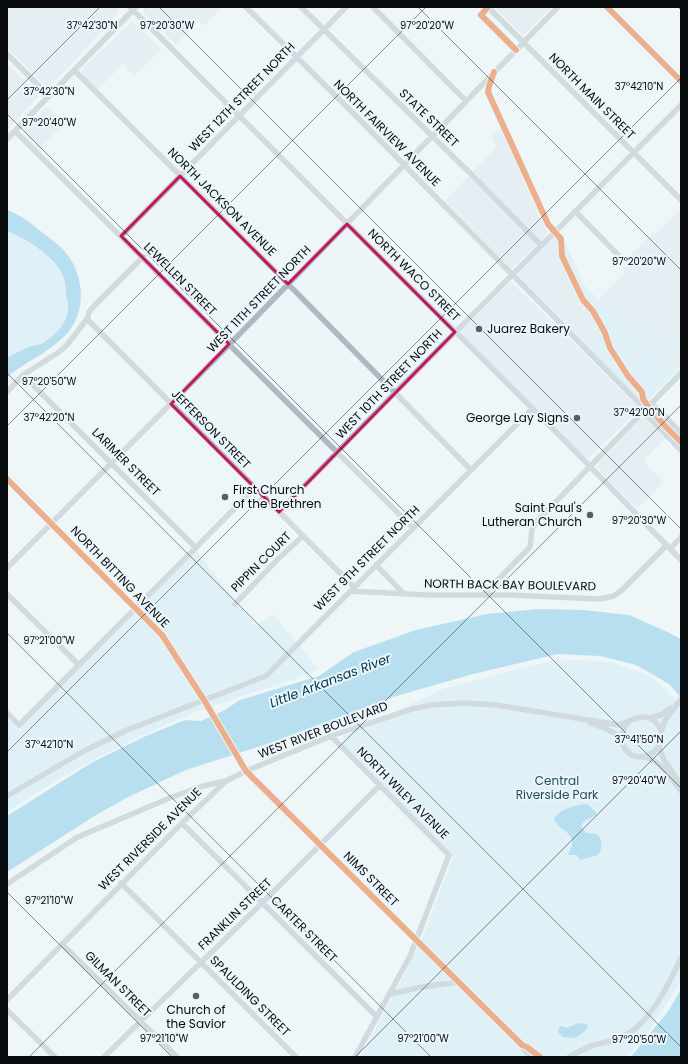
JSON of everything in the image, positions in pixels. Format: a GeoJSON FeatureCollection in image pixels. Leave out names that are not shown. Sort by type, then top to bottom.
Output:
{"type":"FeatureCollection","features":[{"type":"Feature","properties":{"kind":"street","name":"NORTH FAIRVIEW AVENUE"},"geometry":{"type":"LineString","coordinates":[[246,7],[645,409],[648,416],[681,450]]}},
{"type":"Feature","properties":{"kind":"street","name":"STATE STREET"},"geometry":{"type":"LineString","coordinates":[[301,7],[542,245]]}},
{"type":"Feature","properties":{"kind":"street","name":"WEST 12TH STREET NORTH"},"geometry":{"type":"LineString","coordinates":[[121,236],[346,7]]}},
{"type":"Feature","properties":{"kind":"street"},"geometry":{"type":"LineString","coordinates":[[373,7],[466,101]]}},
{"type":"Feature","properties":{"kind":"street","name":"NORTH MAIN STREET"},"geometry":{"type":"LineString","coordinates":[[488,7],[681,200]]}},
{"type":"Feature","properties":{"kind":"street","name":"WEST 11TH STREET NORTH"},"geometry":{"type":"LineString","coordinates":[[7,568],[171,404],[558,7]]}},
{"type":"Feature","properties":{"kind":"street"},"geometry":{"type":"LineString","coordinates":[[607,7],[681,81]]}},
{"type":"Feature","properties":{"kind":"street"},"geometry":{"type":"LineString","coordinates":[[7,139],[133,8]]}},
{"type":"Feature","properties":{"kind":"street","name":"NORTH WACO STREET"},"geometry":{"type":"LineString","coordinates":[[133,8],[681,560]]}},
{"type":"Feature","properties":{"kind":"street"},"geometry":{"type":"LineString","coordinates":[[7,54],[48,96]]}},
{"type":"Feature","properties":{"kind":"street","name":"NORTH JACKSON AVENUE"},"geometry":{"type":"LineString","coordinates":[[74,70],[471,470]]}},
{"type":"Feature","properties":{"kind":"street","name":"WEST 10TH STREET NORTH"},"geometry":{"type":"LineString","coordinates":[[279,512],[455,332],[681,105]]}},
{"type":"Feature","properties":{"kind":"street","name":"LEWELLEN STREET"},"geometry":{"type":"LineString","coordinates":[[15,131],[413,528]]}},
{"type":"Feature","properties":{"kind":"street"},"geometry":{"type":"LineString","coordinates":[[575,211],[618,255],[620,260]]}},
{"type":"Feature","properties":{"kind":"street"},"geometry":{"type":"LineString","coordinates":[[7,392],[23,375],[59,352],[67,345],[87,319],[89,312],[94,306],[143,258]]}},
{"type":"Feature","properties":{"kind":"street","name":"JEFFERSON STREET"},"geometry":{"type":"LineString","coordinates":[[87,319],[303,536],[352,589]]}},
{"type":"Feature","properties":{"kind":"street"},"geometry":{"type":"LineString","coordinates":[[482,595],[530,547],[532,529],[537,520],[681,373]]}},
{"type":"Feature","properties":{"kind":"street","name":"LARIMER STREET"},"geometry":{"type":"LineString","coordinates":[[23,375],[196,548]]}},
{"type":"Feature","properties":{"kind":"street"},"geometry":{"type":"LineString","coordinates":[[650,404],[657,408],[681,433]]}},
{"type":"Feature","properties":{"kind":"street","name":"WEST 9TH STREET NORTH"},"geometry":{"type":"LineString","coordinates":[[7,796],[108,738],[266,676],[532,409]]}},
{"type":"Feature","properties":{"kind":"street","name":"NORTH BITTING AVENUE"},"geometry":{"type":"LineString","coordinates":[[7,478],[162,635],[204,700]]}},
{"type":"Feature","properties":{"kind":"street"},"geometry":{"type":"LineString","coordinates":[[7,713],[19,725],[255,488]]}},
{"type":"Feature","properties":{"kind":"street","name":"PIPPIN COURT"},"geometry":{"type":"LineString","coordinates":[[235,604],[279,558],[303,536]]}},
{"type":"Feature","properties":{"kind":"street"},"geometry":{"type":"LineString","coordinates":[[668,547],[681,537]]}},
{"type":"Feature","properties":{"kind":"street","name":"NORTH BACK BAY BOULEVARD"},"geometry":{"type":"LineString","coordinates":[[352,589],[404,593],[600,599],[615,595],[622,590],[668,547]]}},
{"type":"Feature","properties":{"kind":"street"},"geometry":{"type":"LineString","coordinates":[[376,565],[404,593]]}},
{"type":"Feature","properties":{"kind":"street"},"geometry":{"type":"LineString","coordinates":[[7,594],[79,665]]}},
{"type":"Feature","properties":{"kind":"street"},"geometry":{"type":"LineString","coordinates":[[676,704],[663,724],[661,731],[661,742],[653,754],[645,757],[638,757],[627,751],[623,745],[622,730],[627,723],[637,717],[650,718],[661,715],[681,699]]}},
{"type":"Feature","properties":{"kind":"street","name":"NIMS STREET"},"geometry":{"type":"LineString","coordinates":[[204,700],[246,770],[522,1045],[524,1050],[531,1057]]}},
{"type":"Feature","properties":{"kind":"street","name":"WEST RIVER BOULEVARD"},"geometry":{"type":"LineString","coordinates":[[7,884],[76,838],[85,834],[172,797],[203,786],[226,781],[246,770],[332,736],[412,709],[430,705],[464,704],[496,706],[618,725],[627,723]]}},
{"type":"Feature","properties":{"kind":"street"},"geometry":{"type":"LineString","coordinates":[[650,718],[659,726],[661,731]]}},
{"type":"Feature","properties":{"kind":"street","name":"WEST RIVER BOULEVARD"},"geometry":{"type":"LineString","coordinates":[[576,719],[604,728],[622,738]]}},
{"type":"Feature","properties":{"kind":"street","name":"NORTH WILEY AVENUE"},"geometry":{"type":"LineString","coordinates":[[332,736],[341,747],[449,855],[417,940]]}},
{"type":"Feature","properties":{"kind":"street"},"geometry":{"type":"LineString","coordinates":[[659,747],[664,760],[681,785]]}},
{"type":"Feature","properties":{"kind":"street"},"geometry":{"type":"LineString","coordinates":[[645,757],[653,760],[660,766],[681,791]]}},
{"type":"Feature","properties":{"kind":"street","name":"WEST RIVERSIDE AVENUE"},"geometry":{"type":"LineString","coordinates":[[7,1000],[214,791],[226,781]]}},
{"type":"Feature","properties":{"kind":"street","name":"FRANKLIN STREET"},"geometry":{"type":"LineString","coordinates":[[104,1057],[262,903],[380,785]]}},
{"type":"Feature","properties":{"kind":"street","name":"CARTER STREET"},"geometry":{"type":"LineString","coordinates":[[182,823],[377,1017]]}},
{"type":"Feature","properties":{"kind":"street","name":"SPAULDING STREET"},"geometry":{"type":"LineString","coordinates":[[122,883],[200,963],[296,1057]]}},
{"type":"Feature","properties":{"kind":"street"},"geometry":{"type":"LineString","coordinates":[[356,1057],[417,940]]}},
{"type":"Feature","properties":{"kind":"street","name":"GILMAN STREET"},"geometry":{"type":"LineString","coordinates":[[62,944],[177,1057]]}},
{"type":"Feature","properties":{"kind":"street"},"geometry":{"type":"LineString","coordinates":[[569,1057],[595,1045],[622,1037],[637,1028],[657,1002],[681,958]]}},
{"type":"Feature","properties":{"kind":"street"},"geometry":{"type":"LineString","coordinates":[[390,994],[422,987],[459,982]]}},
{"type":"Feature","properties":{"kind":"street"},"geometry":{"type":"LineString","coordinates":[[7,1010],[55,1057]]}},
{"type":"Feature","properties":{"kind":"street","name":"NIMS STREET"},"geometry":{"type":"LineString","coordinates":[[522,1045],[540,1057]]}},
{"type":"Feature","properties":{"kind":"street"},"geometry":{"type":"LineString","coordinates":[[577,1057],[587,1049]]}},
{"type":"Feature","properties":{"kind":"highlighted area"},"geometry":{"type":"Polygon","coordinates":[[[180,176],[288,284],[347,224],[455,332],[279,512],[171,404],[229,344],[121,236],[180,176]]]}},
{"type":"Feature","properties":{"kind":"shaded area"},"geometry":{"type":"Polygon","coordinates":[[[7,7],[119,7],[119,9],[118,13],[74,62],[48,88],[7,48],[7,7]]]}},
{"type":"Feature","properties":{"kind":"shaded area"},"geometry":{"type":"Polygon","coordinates":[[[144,7],[223,7],[204,26],[199,21],[176,45],[144,13],[144,7]]]}},
{"type":"Feature","properties":{"kind":"shaded area"},"geometry":{"type":"Polygon","coordinates":[[[494,7],[552,7],[527,32],[522,35],[494,7]]]}},
{"type":"Feature","properties":{"kind":"shaded area"},"geometry":{"type":"Polygon","coordinates":[[[132,21],[162,49],[134,76],[123,64],[97,90],[82,75],[83,68],[132,21]]]}},
{"type":"Feature","properties":{"kind":"shaded area"},"geometry":{"type":"Polygon","coordinates":[[[7,64],[38,95],[38,97],[7,130],[7,64]]]}},
{"type":"Feature","properties":{"kind":"shaded area"},"geometry":{"type":"Polygon","coordinates":[[[47,106],[64,123],[39,150],[23,132],[47,106]]]}},
{"type":"Feature","properties":{"kind":"shaded area"},"geometry":{"type":"Polygon","coordinates":[[[501,129],[548,234],[511,269],[445,201],[496,147],[490,134],[501,129]]]}},
{"type":"Feature","properties":{"kind":"shaded area"},"geometry":{"type":"Polygon","coordinates":[[[680,209],[681,367],[676,372],[657,354],[633,335],[598,299],[625,272],[623,269],[629,263],[628,258],[680,209]]]}},
{"type":"Feature","properties":{"kind":"shaded area"},"geometry":{"type":"Polygon","coordinates":[[[552,239],[571,285],[597,334],[586,346],[518,278],[519,273],[552,239]]]}},
{"type":"Feature","properties":{"kind":"shaded area"},"geometry":{"type":"Polygon","coordinates":[[[511,282],[637,406],[637,411],[589,458],[585,457],[462,335],[461,332],[463,329],[511,282]]]}},
{"type":"Feature","properties":{"kind":"shaded area"},"geometry":{"type":"Polygon","coordinates":[[[645,417],[666,437],[643,461],[664,481],[637,509],[601,473],[598,464],[640,420],[645,417]]]}},
{"type":"Feature","properties":{"kind":"green space"},"geometry":{"type":"Polygon","coordinates":[[[7,231],[24,239],[42,251],[57,265],[65,282],[68,311],[62,326],[50,338],[7,358],[7,231]]]}},
{"type":"Feature","properties":{"kind":"green space"},"geometry":{"type":"Polygon","coordinates":[[[560,231],[584,285],[633,335],[657,354],[676,372],[647,401],[641,402],[586,346],[597,334],[571,285],[552,239],[560,231]]]}},
{"type":"Feature","properties":{"kind":"green space"},"geometry":{"type":"Polygon","coordinates":[[[623,314],[633,322],[637,318],[639,320],[644,316],[656,329],[646,340],[637,332],[635,333],[619,318],[623,314]]]}},
{"type":"Feature","properties":{"kind":"green space"},"geometry":{"type":"Polygon","coordinates":[[[672,339],[679,346],[666,359],[658,351],[672,339]]]}},
{"type":"Feature","properties":{"kind":"green space"},"geometry":{"type":"Polygon","coordinates":[[[195,549],[255,626],[273,614],[319,670],[198,711],[158,728],[114,749],[70,773],[7,812],[7,721],[8,720],[20,731],[20,726],[195,549]]]}},
{"type":"Feature","properties":{"kind":"green space","name":"Central Riverside Park"},"geometry":{"type":"Polygon","coordinates":[[[557,659],[611,662],[648,675],[666,689],[681,705],[681,982],[653,1025],[627,1057],[360,1057],[402,979],[425,931],[453,857],[448,849],[343,745],[342,739],[344,736],[443,689],[557,659]]]}},
{"type":"Feature","properties":{"kind":"water"},"geometry":{"type":"Polygon","coordinates":[[[7,210],[17,214],[30,223],[66,252],[78,276],[81,302],[76,319],[66,335],[50,348],[7,377],[7,358],[50,338],[62,326],[67,316],[68,306],[65,284],[57,265],[42,251],[24,239],[7,231],[7,210]]]}},
{"type":"Feature","properties":{"kind":"water","name":"Little Arkansas River"},"geometry":{"type":"Polygon","coordinates":[[[539,609],[583,610],[629,615],[681,639],[681,698],[669,684],[636,665],[600,656],[558,654],[473,674],[393,697],[270,743],[186,770],[128,797],[96,815],[7,872],[7,816],[91,763],[146,736],[185,720],[201,721],[223,711],[240,700],[319,676],[354,652],[416,630],[487,614],[539,609]]]}},
{"type":"Feature","properties":{"kind":"water"},"geometry":{"type":"Polygon","coordinates":[[[587,804],[596,812],[596,815],[584,822],[582,826],[586,833],[596,834],[600,838],[601,847],[598,855],[580,860],[577,855],[568,855],[572,846],[571,838],[555,822],[554,818],[569,808],[587,804]]]}},
{"type":"Feature","properties":{"kind":"water"},"geometry":{"type":"Polygon","coordinates":[[[681,989],[681,1057],[631,1057],[669,1010],[681,989]]]}},
{"type":"Feature","properties":{"kind":"water"},"geometry":{"type":"Polygon","coordinates":[[[578,1023],[586,1024],[588,1026],[586,1030],[576,1038],[563,1037],[558,1032],[559,1027],[561,1026],[567,1028],[578,1023]]]}},
{"type":"Feature","properties":{"kind":"cycle path"},"geometry":{"type":"LineString","coordinates":[[488,7],[481,15],[516,50]]}},
{"type":"Feature","properties":{"kind":"cycle path"},"geometry":{"type":"LineString","coordinates":[[607,7],[681,81]]}},
{"type":"Feature","properties":{"kind":"cycle path"},"geometry":{"type":"LineString","coordinates":[[494,72],[488,92],[548,224],[561,239],[562,256],[583,300],[593,311],[605,333],[610,348],[628,376],[642,392],[643,399],[664,425],[681,442]]}},
{"type":"Feature","properties":{"kind":"cycle path"},"geometry":{"type":"LineString","coordinates":[[7,479],[162,635],[204,700],[246,771],[522,1045],[540,1057]]}},
{"type":"Feature","properties":{"kind":"place","name":"Juarez Bakery"},"geometry":{"type":"Point","coordinates":[479,329]}},
{"type":"Feature","properties":{"kind":"place","name":"George Lay Signs"},"geometry":{"type":"Point","coordinates":[577,418]}},
{"type":"Feature","properties":{"kind":"place","name":"First Church of the Brethren"},"geometry":{"type":"Point","coordinates":[225,497]}},
{"type":"Feature","properties":{"kind":"place","name":"Saint Paul's Lutheran Church"},"geometry":{"type":"Point","coordinates":[590,515]}},
{"type":"Feature","properties":{"kind":"place","name":"Church of the Savior"},"geometry":{"type":"Point","coordinates":[196,996]}}]}
